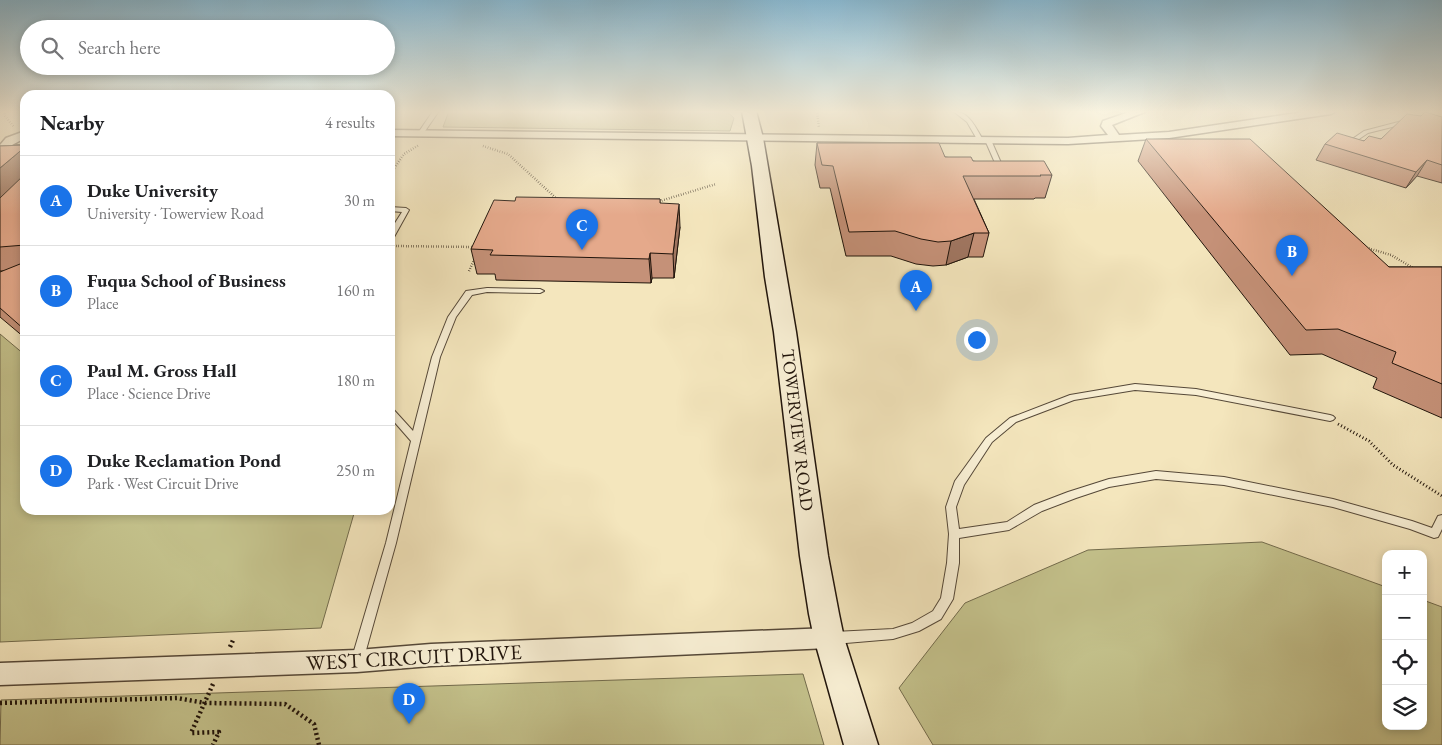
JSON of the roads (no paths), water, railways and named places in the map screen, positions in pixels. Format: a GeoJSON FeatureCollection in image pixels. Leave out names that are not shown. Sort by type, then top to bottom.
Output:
{"type":"FeatureCollection","features":[{"type":"Feature","properties":{"kind":"street"},"geometry":{"type":"LineString","coordinates":[[7,146],[10,149],[20,149]]}},
{"type":"Feature","properties":{"kind":"street","name":"TOWERVIEW ROAD"},"geometry":{"type":"LineString","coordinates":[[755,146],[777,294],[785,332],[814,556],[829,638],[861,745]]}},
{"type":"Feature","properties":{"kind":"street","name":"WEST CIRCUIT DRIVE"},"geometry":{"type":"LineString","coordinates":[[0,674],[357,661],[431,655],[829,638]]}},
{"type":"Feature","properties":{"kind":"lane"},"geometry":{"type":"LineString","coordinates":[[987,146],[1005,179],[999,179]]}},
{"type":"Feature","properties":{"kind":"lane"},"geometry":{"type":"LineString","coordinates":[[395,209],[406,210],[395,228]]}},
{"type":"Feature","properties":{"kind":"lane"},"geometry":{"type":"LineString","coordinates":[[357,661],[391,543],[436,357],[452,317],[468,292],[487,290],[540,291]]}},
{"type":"Feature","properties":{"kind":"lane"},"geometry":{"type":"LineString","coordinates":[[829,638],[893,634],[915,627],[937,615],[947,599],[953,564],[954,534],[951,507],[959,484],[989,440],[1013,420],[1073,397],[1135,388],[1196,392],[1330,418]]}},
{"type":"Feature","properties":{"kind":"lane"},"geometry":{"type":"LineString","coordinates":[[395,417],[416,441]]}},
{"type":"Feature","properties":{"kind":"lane"},"geometry":{"type":"LineString","coordinates":[[954,534],[988,531],[1009,526],[1038,508],[1072,495],[1110,482],[1156,475],[1224,480],[1332,503],[1412,525],[1438,536],[1442,519]]}},
{"type":"Feature","properties":{"kind":"place","name":"Paul M. Gross Hall"},"geometry":{"type":"Point","coordinates":[582,250]}},
{"type":"Feature","properties":{"kind":"place","name":"Fuqua School of Business"},"geometry":{"type":"Point","coordinates":[1292,276]}},
{"type":"Feature","properties":{"kind":"place","name":"Duke University"},"geometry":{"type":"Point","coordinates":[916,311]}},
{"type":"Feature","properties":{"kind":"place","name":"Duke Reclamation Pond"},"geometry":{"type":"Point","coordinates":[409,724]}}]}
